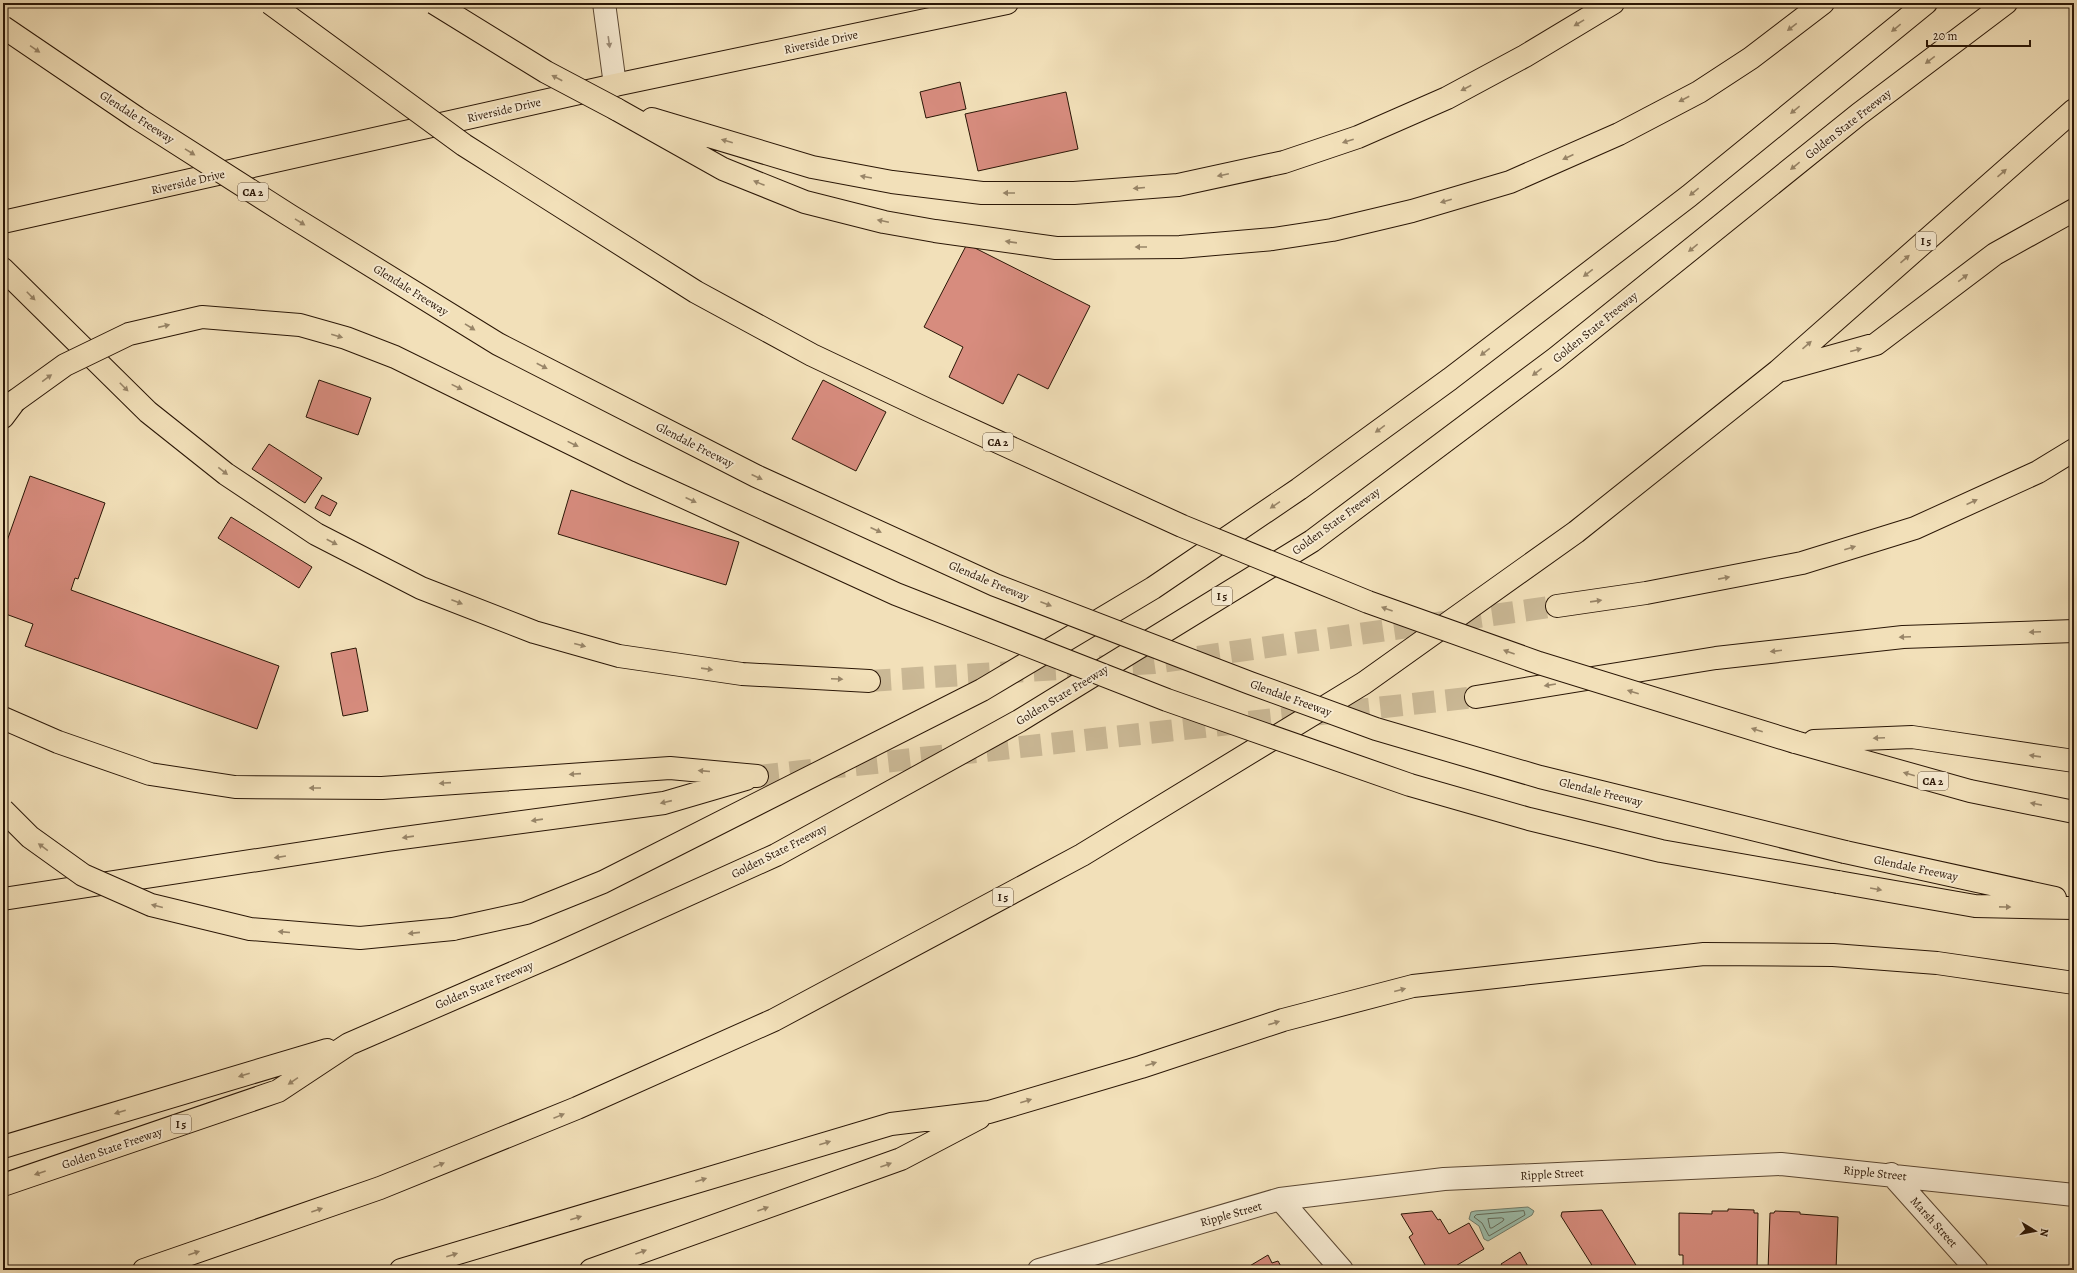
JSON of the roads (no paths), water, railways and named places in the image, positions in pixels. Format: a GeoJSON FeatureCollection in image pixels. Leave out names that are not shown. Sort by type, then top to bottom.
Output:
{"type":"FeatureCollection","features":[{"type":"Feature","properties":{"kind":"main road","name":"CA 2"},"geometry":{"type":"LineString","coordinates":[[270,3],[464,145],[696,292],[812,355],[926,410],[1182,526],[1368,602],[1539,663],[1794,742],[1970,791],[2074,812]]}},
{"type":"Feature","properties":{"kind":"main road"},"geometry":{"type":"LineString","coordinates":[[434,3],[546,72],[723,169],[812,204],[884,222],[935,231],[1056,248],[1180,247],[1273,239],[1332,230],[1412,211],[1510,182],[1619,134],[1699,92],[1751,58],[1823,3]]}},
{"type":"Feature","properties":{"kind":"main road","name":"Riverside Drive"},"geometry":{"type":"LineString","coordinates":[[3,222],[615,85],[1007,3]]}},
{"type":"Feature","properties":{"kind":"main road"},"geometry":{"type":"LineString","coordinates":[[616,109],[740,144],[812,167],[892,182],[982,193],[1074,193],[1178,185],[1284,162],[1358,138],[1447,98],[1525,56],[1612,3]]}},
{"type":"Feature","properties":{"kind":"main road"},"geometry":{"type":"LineString","coordinates":[[3,810],[30,838],[83,875],[151,905],[250,929],[360,938],[453,929],[526,913],[603,882],[982,690],[1153,588],[1299,489],[1450,379],[1689,196],[1926,3]]}},
{"type":"Feature","properties":{"kind":"main road","name":"Golden State Freeway"},"geometry":{"type":"LineString","coordinates":[[3,1186],[278,1091],[349,1044],[561,952],[776,855],[1019,721],[1312,541],[1556,358],[1859,114],[2006,3]]}},
{"type":"Feature","properties":{"kind":"main road","name":"Glendale Freeway"},"geometry":{"type":"LineString","coordinates":[[3,27],[137,118],[283,212],[498,344],[756,476],[995,585],[1250,683],[1376,729],[1540,777],[1845,852],[2074,902]]}},
{"type":"Feature","properties":{"kind":"main road","name":"I 5"},"geometry":{"type":"LineString","coordinates":[[144,1270],[380,1188],[577,1108],[774,1020],[1082,855],[1364,683],[1576,532],[1778,371],[2074,110]]}},
{"type":"Feature","properties":{"kind":"main road"},"geometry":{"type":"LineString","coordinates":[[1778,371],[1876,344],[1995,254],[2074,210]]}},
{"type":"Feature","properties":{"kind":"main road"},"geometry":{"type":"LineString","coordinates":[[3,269],[148,412],[226,474],[316,534],[421,588],[534,632],[619,656],[742,674],[869,681]]}},
{"type":"Feature","properties":{"kind":"main road"},"geometry":{"type":"LineString","coordinates":[[3,417],[15,401],[65,365],[129,334],[202,317],[300,325],[346,338],[395,357],[629,472],[896,594],[1167,700],[1410,784],[1529,819],[1661,852],[1975,906],[2074,908]]}},
{"type":"Feature","properties":{"kind":"main road"},"geometry":{"type":"LineString","coordinates":[[1558,606],[1646,593],[1802,563],[1915,528],[2038,472],[2074,450]]}},
{"type":"Feature","properties":{"kind":"main road"},"geometry":{"type":"LineString","coordinates":[[1476,697],[1716,658],[1903,637],[2074,631]]}},
{"type":"Feature","properties":{"kind":"main road"},"geometry":{"type":"LineString","coordinates":[[3,718],[58,742],[150,774],[235,787],[382,788],[670,768],[757,776],[664,803],[388,840],[3,899]]}},
{"type":"Feature","properties":{"kind":"main road"},"geometry":{"type":"LineString","coordinates":[[1794,742],[1912,737],[2074,761]]}},
{"type":"Feature","properties":{"kind":"main road"},"geometry":{"type":"LineString","coordinates":[[401,1270],[891,1124],[989,1112],[1141,1067],[1283,1020],[1413,986],[1704,954],[1833,955],[1937,963],[2074,984]]}},
{"type":"Feature","properties":{"kind":"main road"},"geometry":{"type":"LineString","coordinates":[[3,1147],[349,1044]]}},
{"type":"Feature","properties":{"kind":"main road"},"geometry":{"type":"LineString","coordinates":[[591,1270],[901,1159],[989,1112]]}},
{"type":"Feature","properties":{"kind":"street"},"geometry":{"type":"LineString","coordinates":[[604,3],[615,85]]}},
{"type":"Feature","properties":{"kind":"street","name":"Ripple Street"},"geometry":{"type":"LineString","coordinates":[[1039,1270],[1280,1199],[1444,1179],[1773,1164],[1892,1174],[2074,1195]]}},
{"type":"Feature","properties":{"kind":"street","name":"Marsh Street"},"geometry":{"type":"LineString","coordinates":[[1892,1174],[1976,1270]]}},
{"type":"Feature","properties":{"kind":"street"},"geometry":{"type":"LineString","coordinates":[[1280,1199],[1342,1270]]}},
{"type":"Feature","properties":{"kind":"water"},"geometry":{"type":"Polygon","coordinates":[[[1528,1207],[1534,1211],[1532,1215],[1488,1241],[1484,1239],[1479,1226],[1469,1219],[1471,1212],[1475,1211],[1528,1207]]]}},
{"type":"Feature","properties":{"kind":"tunnel"},"geometry":{"type":"LineString","coordinates":[[869,681],[1154,663],[1557,606]]}},
{"type":"Feature","properties":{"kind":"tunnel"},"geometry":{"type":"LineString","coordinates":[[757,776],[1476,697]]}}]}
